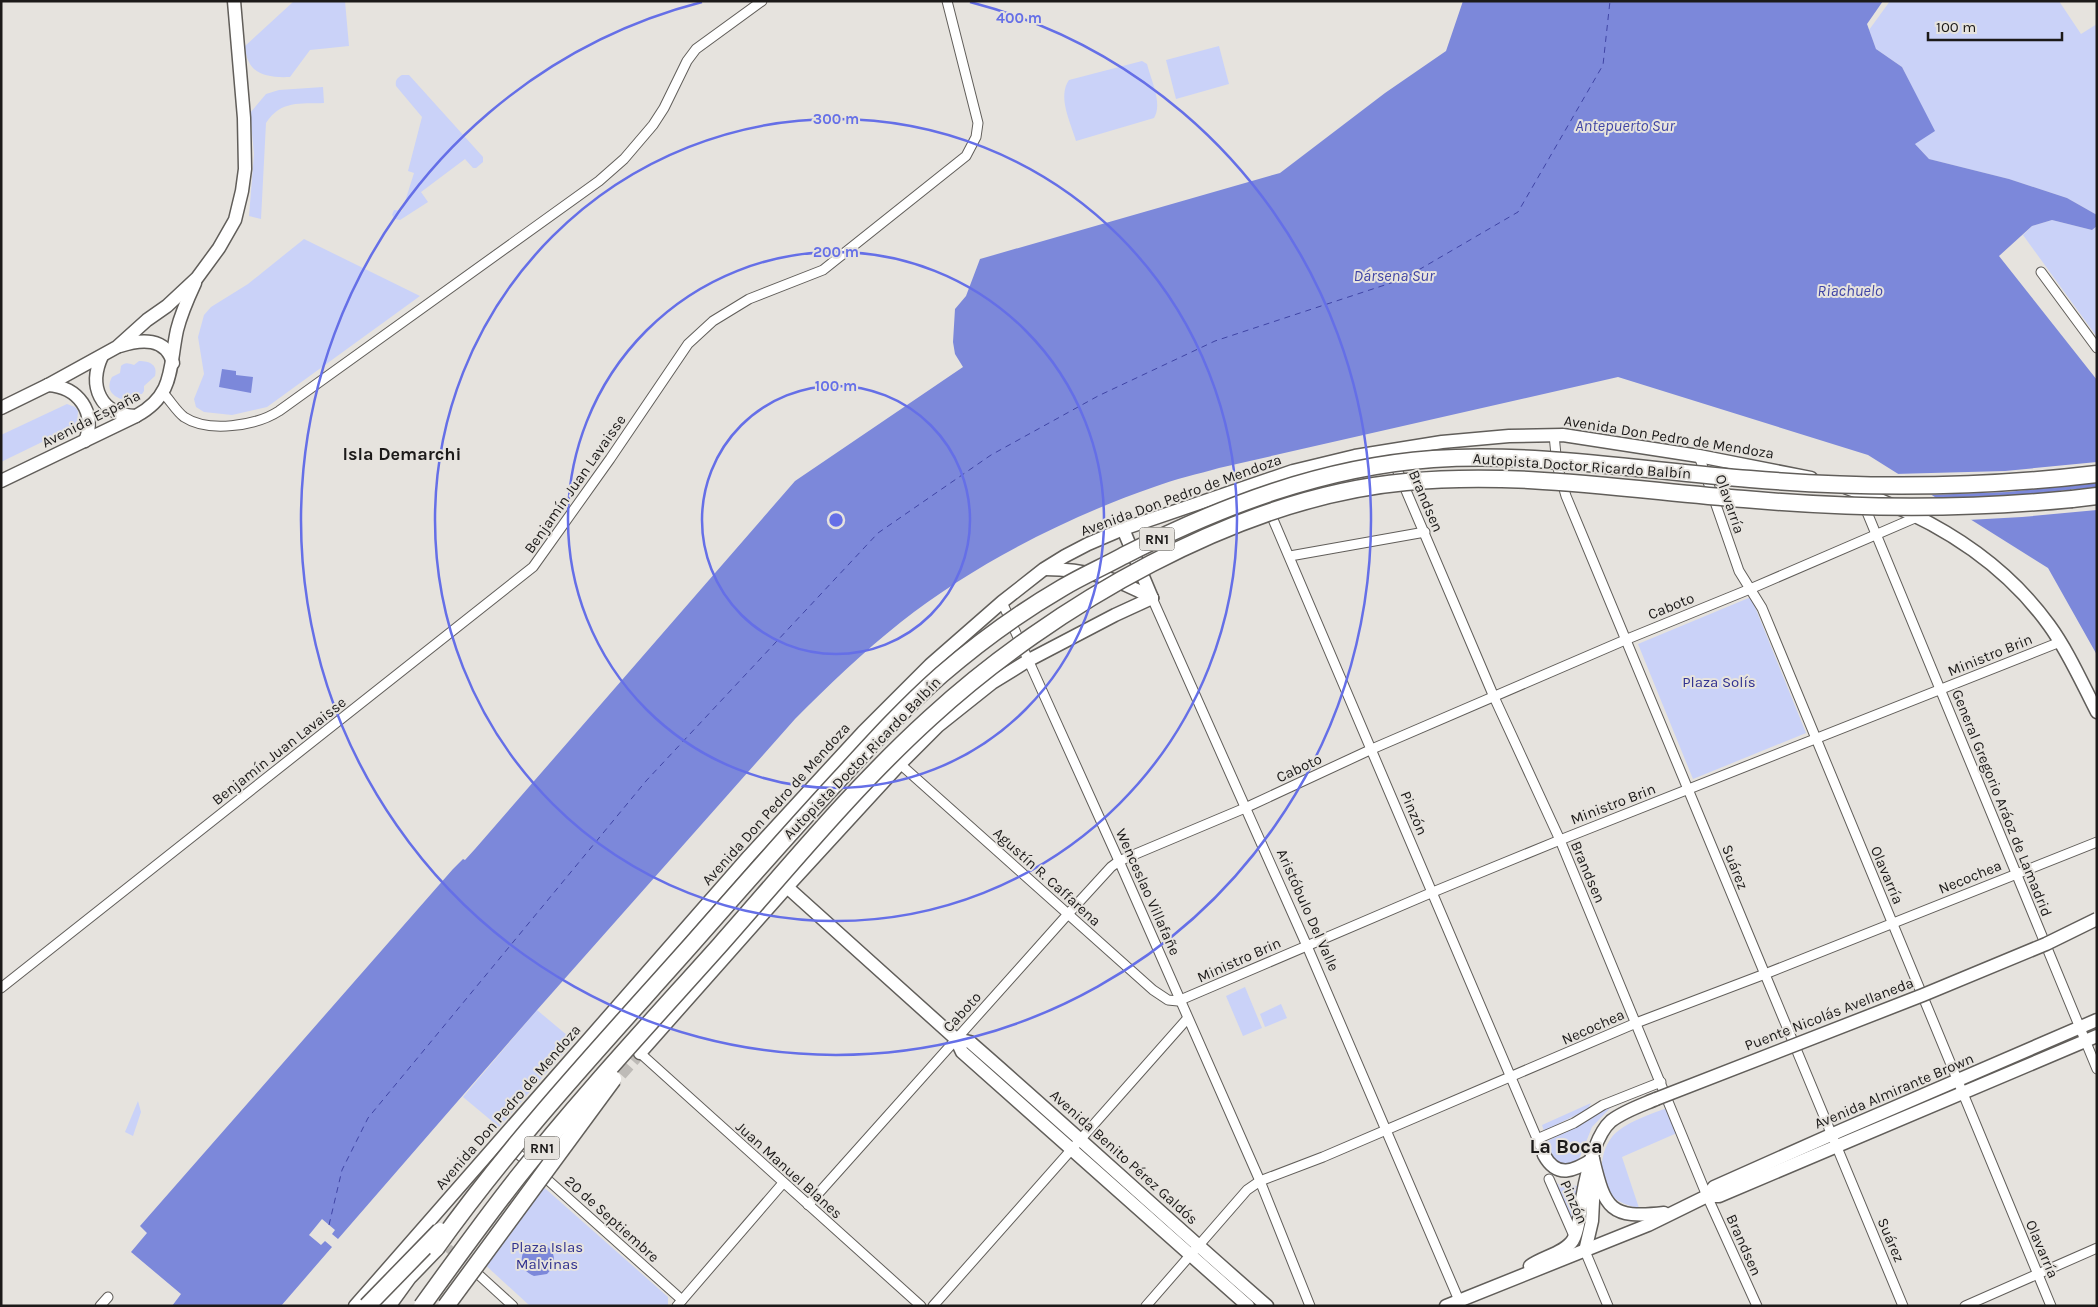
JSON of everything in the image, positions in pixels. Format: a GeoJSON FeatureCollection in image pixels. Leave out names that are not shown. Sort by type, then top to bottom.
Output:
{"type":"FeatureCollection","features":[{"type":"Feature","properties":{"kind":"highway","name":"Autopista Doctor Ricardo Balbín"},"geometry":{"type":"LineString","coordinates":[[387,1306],[408,1277],[436,1248],[474,1195],[549,1106],[799,823],[914,700],[966,654],[1062,588],[1183,527],[1248,500],[1322,476],[1360,468],[1438,459],[1516,459],[1759,480],[1898,487],[2006,484],[2097,474]]}},
{"type":"Feature","properties":{"kind":"highway","name":"Autopista Doctor Ricardo Balbín"},"geometry":{"type":"LineString","coordinates":[[422,1306],[519,1175],[613,1064],[861,788],[920,727],[950,700],[1041,630],[1111,586],[1182,549],[1290,506],[1364,487],[1401,482],[1477,478],[1553,481],[1744,500],[1868,507],[1968,507],[2097,496]]}},
{"type":"Feature","properties":{"kind":"highway"},"geometry":{"type":"LineString","coordinates":[[446,1306],[672,998]]}},
{"type":"Feature","properties":{"kind":"highway"},"geometry":{"type":"LineString","coordinates":[[367,1306],[474,1195]]}},
{"type":"Feature","properties":{"kind":"highway"},"geometry":{"type":"LineString","coordinates":[[397,1306],[436,1248]]}},
{"type":"Feature","properties":{"kind":"main road","name":"Avenida España"},"geometry":{"type":"LineString","coordinates":[[1,408],[48,385],[117,347],[146,320],[167,306],[197,278],[212,260],[235,220],[243,184],[246,151],[234,1]]}},
{"type":"Feature","properties":{"kind":"main road","name":"Avenida España"},"geometry":{"type":"LineString","coordinates":[[1,481],[151,407],[163,393],[173,363],[181,317],[197,278]]}},
{"type":"Feature","properties":{"kind":"main road"},"geometry":{"type":"LineString","coordinates":[[117,347],[139,342],[156,343],[168,350],[173,363]]}},
{"type":"Feature","properties":{"kind":"main road"},"geometry":{"type":"LineString","coordinates":[[102,356],[96,374],[96,384],[103,401],[118,413],[136,416]]}},
{"type":"Feature","properties":{"kind":"main road"},"geometry":{"type":"LineString","coordinates":[[48,385],[69,390],[76,394],[85,405],[89,427],[85,441]]}},
{"type":"Feature","properties":{"kind":"main road","name":"Avenida Don Pedro de Mendoza"},"geometry":{"type":"LineString","coordinates":[[355,1306],[749,856],[862,732],[930,665],[1002,602],[1044,569],[1088,544],[1257,482],[1293,471],[1389,450],[1470,440],[1554,435],[1699,456],[1796,474],[1858,492],[1917,517],[1956,538],[1997,568],[2038,611],[2060,642],[2097,712]]}},
{"type":"Feature","properties":{"kind":"main road","name":"Avenida Don Pedro de Mendoza"},"geometry":{"type":"LineString","coordinates":[[1324,465],[1355,463],[1557,465],[1858,492]]}},
{"type":"Feature","properties":{"kind":"main road","name":"Aristóbulo Del Valle"},"geometry":{"type":"LineString","coordinates":[[1123,530],[1152,598]]}},
{"type":"Feature","properties":{"kind":"main road"},"geometry":{"type":"LineString","coordinates":[[1044,569],[1067,569],[1111,578],[1152,598]]}},
{"type":"Feature","properties":{"kind":"main road"},"geometry":{"type":"LineString","coordinates":[[640,1053],[787,887],[900,764],[963,706],[992,682],[1029,660],[1114,615],[1152,598]]}},
{"type":"Feature","properties":{"kind":"main road","name":"Avenida Benito Pérez Galdós"},"geometry":{"type":"LineString","coordinates":[[787,887],[956,1039],[962,1052],[1071,1149],[1195,1251],[1267,1306]]}},
{"type":"Feature","properties":{"kind":"main road","name":"Puente Nicolás Avellaneda"},"geometry":{"type":"LineString","coordinates":[[1574,1236],[1586,1179],[1600,1135],[1610,1122],[1626,1112],[2046,944],[2097,918]]}},
{"type":"Feature","properties":{"kind":"main road","name":"Avenida Almirante Brown"},"geometry":{"type":"LineString","coordinates":[[1707,1196],[1714,1187],[2097,1020]]}},
{"type":"Feature","properties":{"kind":"main road","name":"Avenida Almirante Brown"},"geometry":{"type":"LineString","coordinates":[[1446,1306],[1460,1303],[1521,1274],[1535,1271],[1648,1225],[1669,1213],[1707,1196],[1719,1196],[2091,1038]]}},
{"type":"Feature","properties":{"kind":"main road","name":"Avenida Benito Pérez Galdós"},"geometry":{"type":"LineString","coordinates":[[956,1039],[970,1042],[1081,1138],[1248,1306]]}},
{"type":"Feature","properties":{"kind":"main road"},"geometry":{"type":"LineString","coordinates":[[1544,1155],[1553,1166],[1563,1171],[1576,1169],[1593,1159],[1599,1187],[1605,1200],[1612,1208],[1621,1213],[1631,1215],[1669,1213]]}},
{"type":"Feature","properties":{"kind":"main road","name":"Puente Nicolás Avellaneda"},"geometry":{"type":"LineString","coordinates":[[1585,1251],[1594,1204],[1593,1159]]}},
{"type":"Feature","properties":{"kind":"main road","name":"Avenida Almirante Brown"},"geometry":{"type":"LineString","coordinates":[[1521,1274],[1532,1264],[1570,1243],[1574,1236]]}},
{"type":"Feature","properties":{"kind":"street"},"geometry":{"type":"LineString","coordinates":[[163,393],[184,417],[212,425],[246,425],[258,422],[279,411],[599,181],[624,159],[653,125],[664,108],[687,61],[696,49],[762,1]]}},
{"type":"Feature","properties":{"kind":"street","name":"Benjamín Juan Lavaisse"},"geometry":{"type":"LineString","coordinates":[[1,988],[536,563],[688,344],[702,329],[749,299],[822,270],[966,156],[976,137],[978,123],[947,1]]}},
{"type":"Feature","properties":{"kind":"street"},"geometry":{"type":"LineString","coordinates":[[2042,272],[2097,348]]}},
{"type":"Feature","properties":{"kind":"street","name":"Suárez"},"geometry":{"type":"LineString","coordinates":[[1554,435],[1557,465],[1566,496],[1836,1147],[1904,1306]]}},
{"type":"Feature","properties":{"kind":"street","name":"Brandsen"},"geometry":{"type":"LineString","coordinates":[[1389,450],[1494,697],[1560,840],[1707,1196],[1756,1306]]}},
{"type":"Feature","properties":{"kind":"street","name":"Olavarría"},"geometry":{"type":"LineString","coordinates":[[1699,456],[1740,571],[1762,608],[2051,1306]]}},
{"type":"Feature","properties":{"kind":"street","name":"Pinzón"},"geometry":{"type":"LineString","coordinates":[[1257,482],[1544,1155]]}},
{"type":"Feature","properties":{"kind":"street","name":"General Gregorio Aráoz de Lamadrid"},"geometry":{"type":"LineString","coordinates":[[1858,492],[2079,1029],[2091,1038],[2097,1069]]}},
{"type":"Feature","properties":{"kind":"street","name":"Caboto"},"geometry":{"type":"LineString","coordinates":[[808,1205],[1068,914],[1111,867],[1119,861],[1245,808],[1372,749],[1917,517]]}},
{"type":"Feature","properties":{"kind":"street"},"geometry":{"type":"LineString","coordinates":[[1290,556],[1425,532]]}},
{"type":"Feature","properties":{"kind":"street","name":"Aristóbulo Del Valle"},"geometry":{"type":"LineString","coordinates":[[1152,598],[1307,946],[1460,1303]]}},
{"type":"Feature","properties":{"kind":"street","name":"Wenceslao Villafañe"},"geometry":{"type":"LineString","coordinates":[[1002,602],[1260,1181],[1310,1306]]}},
{"type":"Feature","properties":{"kind":"street","name":"Ministro Brin"},"geometry":{"type":"LineString","coordinates":[[1180,1001],[1433,892],[1560,840],[2060,642]]}},
{"type":"Feature","properties":{"kind":"street","name":"Agustín R. Caffarena"},"geometry":{"type":"LineString","coordinates":[[900,764],[1153,990],[1168,1000],[1180,1001]]}},
{"type":"Feature","properties":{"kind":"street","name":"Necochea"},"geometry":{"type":"LineString","coordinates":[[1146,1306],[1247,1190],[1260,1181],[1386,1130],[1636,1023],[1765,974],[2097,842]]}},
{"type":"Feature","properties":{"kind":"street"},"geometry":{"type":"LineString","coordinates":[[932,1306],[1188,1019]]}},
{"type":"Feature","properties":{"kind":"street","name":"Juan Manuel Blanes"},"geometry":{"type":"LineString","coordinates":[[640,1053],[921,1306]]}},
{"type":"Feature","properties":{"kind":"street"},"geometry":{"type":"LineString","coordinates":[[1537,1139],[1574,1122],[1602,1105],[1661,1082]]}},
{"type":"Feature","properties":{"kind":"street","name":"20 de Septiembre"},"geometry":{"type":"LineString","coordinates":[[502,1140],[679,1303]]}},
{"type":"Feature","properties":{"kind":"street","name":"Pinzón"},"geometry":{"type":"LineString","coordinates":[[1549,1179],[1574,1236]]}},
{"type":"Feature","properties":{"kind":"street"},"geometry":{"type":"LineString","coordinates":[[679,1303],[783,1183]]}},
{"type":"Feature","properties":{"kind":"street"},"geometry":{"type":"LineString","coordinates":[[1964,1306],[2097,1248]]}},
{"type":"Feature","properties":{"kind":"street"},"geometry":{"type":"LineString","coordinates":[[1585,1251],[1608,1306]]}},
{"type":"Feature","properties":{"kind":"street"},"geometry":{"type":"LineString","coordinates":[[479,1275],[513,1306]]}},
{"type":"Feature","properties":{"kind":"street"},"geometry":{"type":"LineString","coordinates":[[100,1306],[108,1297]]}},
{"type":"Feature","properties":{"kind":"green space"},"geometry":{"type":"Polygon","coordinates":[[[294,1],[345,1],[349,46],[310,50],[290,77],[265,75],[249,63],[245,46],[294,1]]]}},
{"type":"Feature","properties":{"kind":"green space"},"geometry":{"type":"Polygon","coordinates":[[[1890,1],[2059,1],[2081,34],[2097,24],[2097,215],[2067,198],[2009,179],[1929,159],[1915,144],[1934,131],[1902,67],[1876,49],[1869,30],[1890,1]]]}},
{"type":"Feature","properties":{"kind":"green space"},"geometry":{"type":"Polygon","coordinates":[[[1219,46],[1229,84],[1176,99],[1166,60],[1219,46]]]}},
{"type":"Feature","properties":{"kind":"green space"},"geometry":{"type":"Polygon","coordinates":[[[1142,61],[1147,64],[1157,99],[1154,118],[1076,141],[1068,118],[1064,94],[1069,80],[1142,61]]]}},
{"type":"Feature","properties":{"kind":"green space"},"geometry":{"type":"Polygon","coordinates":[[[402,75],[409,75],[483,157],[483,162],[476,168],[473,168],[465,159],[421,192],[428,202],[400,220],[395,219],[392,215],[394,210],[402,211],[414,173],[408,171],[422,117],[396,86],[397,79],[402,75]]]}},
{"type":"Feature","properties":{"kind":"green space"},"geometry":{"type":"Polygon","coordinates":[[[323,87],[324,103],[299,104],[285,107],[278,110],[266,123],[261,219],[249,216],[254,154],[250,113],[266,94],[279,90],[323,87]]]}},
{"type":"Feature","properties":{"kind":"green space"},"geometry":{"type":"Polygon","coordinates":[[[2052,220],[2092,230],[2097,226],[2097,337],[2023,235],[2032,226],[2052,220]]]}},
{"type":"Feature","properties":{"kind":"green space"},"geometry":{"type":"Polygon","coordinates":[[[304,239],[420,296],[267,407],[232,415],[204,412],[196,407],[194,399],[204,374],[198,337],[204,315],[211,307],[248,284],[304,239]]]}},
{"type":"Feature","properties":{"kind":"green space"},"geometry":{"type":"Polygon","coordinates":[[[139,361],[152,364],[156,372],[155,376],[144,386],[142,394],[132,394],[121,399],[117,397],[110,391],[109,385],[112,377],[120,373],[121,366],[124,364],[134,365],[139,361]]]}},
{"type":"Feature","properties":{"kind":"green space"},"geometry":{"type":"Polygon","coordinates":[[[67,404],[75,407],[78,411],[77,425],[1,462],[1,435],[67,404]]]}},
{"type":"Feature","properties":{"kind":"green space","name":"Plaza Solís"},"geometry":{"type":"Polygon","coordinates":[[[1751,597],[1806,733],[1693,779],[1638,644],[1751,597]]]}},
{"type":"Feature","properties":{"kind":"green space"},"geometry":{"type":"Polygon","coordinates":[[[1245,987],[1262,1028],[1243,1036],[1226,996],[1245,987]]]}},
{"type":"Feature","properties":{"kind":"green space"},"geometry":{"type":"Polygon","coordinates":[[[1281,1004],[1287,1018],[1265,1027],[1260,1014],[1281,1004]]]}},
{"type":"Feature","properties":{"kind":"green space"},"geometry":{"type":"Polygon","coordinates":[[[537,1010],[574,1041],[499,1127],[463,1097],[537,1010]]]}},
{"type":"Feature","properties":{"kind":"green space"},"geometry":{"type":"Polygon","coordinates":[[[138,1101],[141,1112],[133,1136],[125,1132],[138,1101]]]}},
{"type":"Feature","properties":{"kind":"green space"},"geometry":{"type":"Polygon","coordinates":[[[1591,1103],[1588,1109],[1544,1131],[1542,1125],[1591,1103]]]}},
{"type":"Feature","properties":{"kind":"green space"},"geometry":{"type":"Polygon","coordinates":[[[1612,1106],[1592,1127],[1580,1157],[1575,1164],[1568,1166],[1554,1162],[1546,1142],[1612,1106]]]}},
{"type":"Feature","properties":{"kind":"green space"},"geometry":{"type":"Polygon","coordinates":[[[1667,1108],[1677,1133],[1622,1157],[1639,1208],[1624,1204],[1611,1195],[1603,1180],[1602,1162],[1607,1145],[1612,1137],[1623,1127],[1667,1108]]]}},
{"type":"Feature","properties":{"kind":"green space"},"geometry":{"type":"Polygon","coordinates":[[[1552,1180],[1558,1184],[1577,1186],[1572,1222],[1552,1180]]]}},
{"type":"Feature","properties":{"kind":"green space","name":"Plaza Islas Malvinas"},"geometry":{"type":"Polygon","coordinates":[[[539,1183],[668,1297],[668,1306],[530,1306],[482,1262],[539,1183]]]}},
{"type":"Feature","properties":{"kind":"water","name":"Dársena Sur"},"geometry":{"type":"Polygon","coordinates":[[[1463,1],[1883,1],[1867,24],[1876,49],[1902,67],[1935,131],[1915,144],[1929,159],[2009,179],[2067,198],[2097,215],[2097,226],[2092,230],[2052,220],[2032,226],[1999,256],[2097,380],[2097,655],[2048,568],[1868,455],[1618,377],[1219,468],[1162,484],[1088,513],[1022,544],[990,562],[929,601],[887,633],[846,669],[795,719],[537,1010],[338,1239],[332,1234],[335,1230],[322,1219],[309,1235],[321,1245],[325,1241],[332,1247],[281,1306],[172,1306],[181,1294],[131,1252],[147,1233],[140,1226],[453,869],[475,849],[795,481],[963,367],[955,354],[953,342],[955,309],[966,296],[980,259],[1280,173],[1385,93],[1446,51],[1463,1]]]}},
{"type":"Feature","properties":{"kind":"water"},"geometry":{"type":"Polygon","coordinates":[[[222,369],[236,371],[236,375],[253,377],[251,393],[219,387],[222,369]]]}},
{"type":"Feature","properties":{"kind":"water"},"geometry":{"type":"Polygon","coordinates":[[[539,1243],[552,1251],[554,1260],[547,1274],[534,1276],[524,1269],[522,1258],[524,1250],[529,1253],[533,1244],[539,1243]]]}},
{"type":"Feature","properties":{"kind":"pier"},"geometry":{"type":"Polygon","coordinates":[[[2097,462],[2097,483],[2007,492],[1927,495],[1894,474],[2005,471],[2097,462]]]}},
{"type":"Feature","properties":{"kind":"pier"},"geometry":{"type":"Polygon","coordinates":[[[2097,487],[2097,510],[2022,517],[1968,520],[1933,499],[2019,495],[2097,487]]]}},
{"type":"Feature","properties":{"kind":"ferry route"},"geometry":{"type":"LineString","coordinates":[[329,1225],[342,1170],[368,1118],[646,781],[878,533],[991,455],[1098,396],[1215,341],[1403,279],[1518,212],[1603,65],[1610,1]]}},
{"type":"Feature","properties":{"kind":"tunnel"},"geometry":{"type":"LineString","coordinates":[[609,1088],[640,1053]]}},
{"type":"Feature","properties":{"kind":"tunnel"},"geometry":{"type":"LineString","coordinates":[[537,1164],[564,1135]]}},
{"type":"Feature","properties":{"kind":"tunnel"},"geometry":{"type":"LineString","coordinates":[[438,1239],[475,1272]]}},
{"type":"Feature","properties":{"kind":"district","name":"Isla Demarchi"},"geometry":{"type":"Point","coordinates":[402,454]}},
{"type":"Feature","properties":{"kind":"district","name":"La Boca"},"geometry":{"type":"Point","coordinates":[1566,1146]}},
{"type":"Feature","properties":{"kind":"water label","name":"Antepuerto Sur"},"geometry":{"type":"Point","coordinates":[1625,125]}},
{"type":"Feature","properties":{"kind":"water label","name":"Riachuelo"},"geometry":{"type":"Point","coordinates":[1850,290]}}]}
